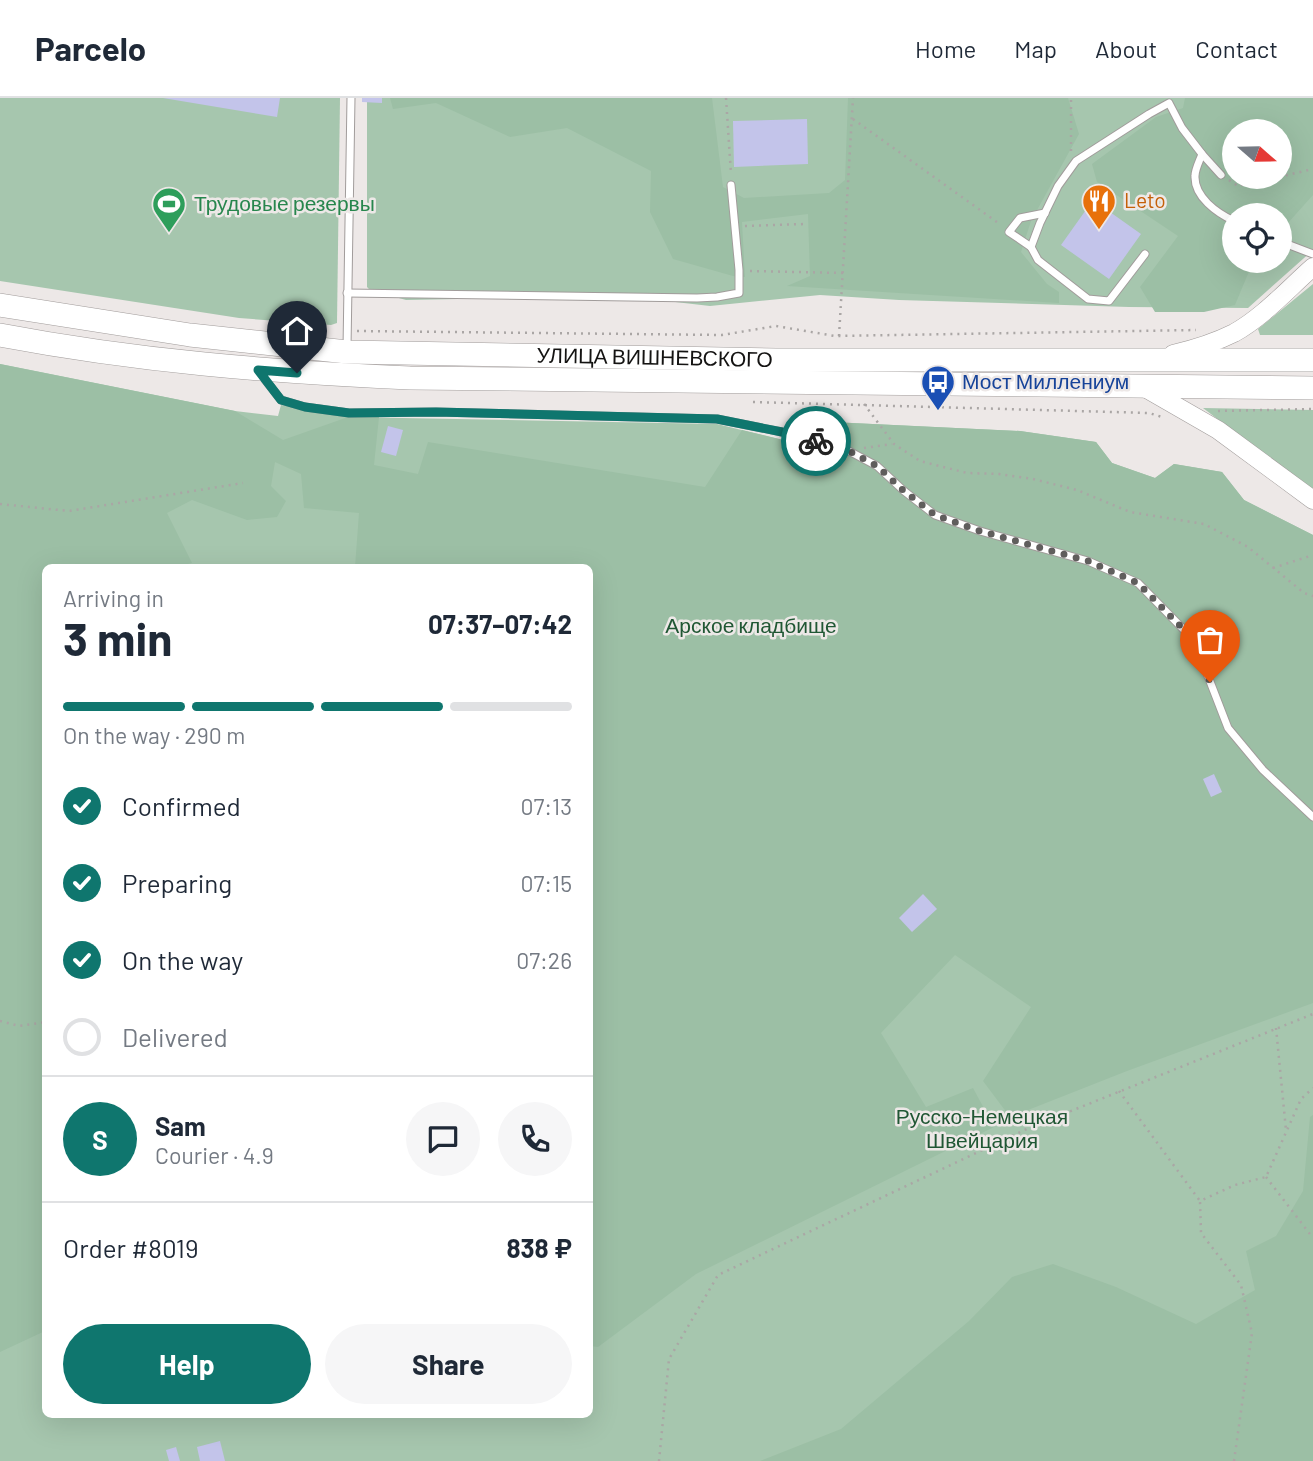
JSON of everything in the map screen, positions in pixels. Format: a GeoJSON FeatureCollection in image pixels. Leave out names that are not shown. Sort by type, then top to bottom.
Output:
{"type":"FeatureCollection","features":[{"type":"Feature","properties":{"kind":"main road","name":"УЛИЦА ВИШНЕВСКОГО"},"geometry":{"type":"LineString","coordinates":[[0,305],[299,349],[347,342],[776,360],[1313,360]]}},
{"type":"Feature","properties":{"kind":"main road","name":"УЛИЦА ВИШНЕВСКОГО"},"geometry":{"type":"LineString","coordinates":[[0,335],[185,363],[410,379],[1313,388]]}},
{"type":"Feature","properties":{"kind":"street"},"geometry":{"type":"LineString","coordinates":[[1149,360],[1203,347],[1235,332],[1313,267]]}},
{"type":"Feature","properties":{"kind":"street"},"geometry":{"type":"LineString","coordinates":[[1145,388],[1218,430],[1313,500]]}},
{"type":"Feature","properties":{"kind":"lane"},"geometry":{"type":"LineString","coordinates":[[347,342],[351,98]]}},
{"type":"Feature","properties":{"kind":"lane"},"geometry":{"type":"LineString","coordinates":[[1031,247],[1058,186],[1076,161],[1169,103],[1182,128],[1221,175]]}},
{"type":"Feature","properties":{"kind":"lane"},"geometry":{"type":"LineString","coordinates":[[1202,154],[1194,176],[1201,197],[1222,216]]}},
{"type":"Feature","properties":{"kind":"lane"},"geometry":{"type":"LineString","coordinates":[[348,293],[717,297],[739,293],[731,184]]}},
{"type":"Feature","properties":{"kind":"lane"},"geometry":{"type":"LineString","coordinates":[[338,186],[349,186]]}},
{"type":"Feature","properties":{"kind":"lane"},"geometry":{"type":"LineString","coordinates":[[1045,212],[1020,218],[1009,232],[1031,247],[1038,260],[1088,299],[1109,301],[1145,254]]}},
{"type":"Feature","properties":{"kind":"lane"},"geometry":{"type":"LineString","coordinates":[[1292,246],[1313,254]]}},
{"type":"Feature","properties":{"kind":"lane"},"geometry":{"type":"LineString","coordinates":[[258,370],[281,400],[305,407],[338,411],[717,419],[782,432],[847,450],[877,466],[935,515],[980,531],[1088,561],[1138,583],[1194,640],[1228,728],[1264,770],[1313,817]]}},
{"type":"Feature","properties":{"kind":"path"},"geometry":{"type":"LineString","coordinates":[[726,98],[731,184]]}},
{"type":"Feature","properties":{"kind":"path"},"geometry":{"type":"LineString","coordinates":[[839,335],[853,98]]}},
{"type":"Feature","properties":{"kind":"path"},"geometry":{"type":"LineString","coordinates":[[1071,98],[1071,168]]}},
{"type":"Feature","properties":{"kind":"path"},"geometry":{"type":"LineString","coordinates":[[852,119],[1009,232]]}},
{"type":"Feature","properties":{"kind":"path"},"geometry":{"type":"LineString","coordinates":[[1292,174],[1313,169]]}},
{"type":"Feature","properties":{"kind":"path"},"geometry":{"type":"LineString","coordinates":[[735,227],[805,224]]}},
{"type":"Feature","properties":{"kind":"path"},"geometry":{"type":"LineString","coordinates":[[739,270],[844,273]]}},
{"type":"Feature","properties":{"kind":"path"},"geometry":{"type":"LineString","coordinates":[[347,342],[722,335],[776,326],[839,335],[1198,330]]}},
{"type":"Feature","properties":{"kind":"path"},"geometry":{"type":"LineString","coordinates":[[864,404],[894,444],[920,461],[967,473],[1033,479],[1077,490],[1130,512],[1204,524],[1248,547],[1304,593],[1313,596]]}},
{"type":"Feature","properties":{"kind":"path"},"geometry":{"type":"LineString","coordinates":[[1209,411],[1313,409]]}},
{"type":"Feature","properties":{"kind":"path"},"geometry":{"type":"LineString","coordinates":[[847,450],[894,444]]}},
{"type":"Feature","properties":{"kind":"path"},"geometry":{"type":"LineString","coordinates":[[0,504],[69,511],[243,483]]}},
{"type":"Feature","properties":{"kind":"path"},"geometry":{"type":"LineString","coordinates":[[1273,568],[1313,555]]}},
{"type":"Feature","properties":{"kind":"path"},"geometry":{"type":"LineString","coordinates":[[659,1461],[669,1359],[718,1275],[1031,1127],[1313,1014]]}},
{"type":"Feature","properties":{"kind":"path"},"geometry":{"type":"LineString","coordinates":[[0,1021],[19,1026],[42,1023]]}},
{"type":"Feature","properties":{"kind":"path"},"geometry":{"type":"LineString","coordinates":[[1276,1028],[1287,1132]]}},
{"type":"Feature","properties":{"kind":"path"},"geometry":{"type":"LineString","coordinates":[[1266,1177],[1301,1098],[1313,1088]]}},
{"type":"Feature","properties":{"kind":"path"},"geometry":{"type":"LineString","coordinates":[[1119,1091],[1200,1201],[1201,1233],[1241,1285],[1252,1333],[1234,1461]]}},
{"type":"Feature","properties":{"kind":"path"},"geometry":{"type":"LineString","coordinates":[[1200,1201],[1235,1185],[1266,1177]]}},
{"type":"Feature","properties":{"kind":"path"},"geometry":{"type":"LineString","coordinates":[[1266,1177],[1313,1238]]}},
{"type":"Feature","properties":{"kind":"green space","name":"Трудовые резервы"},"geometry":{"type":"Polygon","coordinates":[[[0,98],[340,98],[337,323],[331,325],[239,318],[0,281],[0,98]]]}},
{"type":"Feature","properties":{"kind":"green space"},"geometry":{"type":"Polygon","coordinates":[[[367,98],[1313,98],[1313,250],[1292,269],[1292,203],[1222,203],[1222,273],[1287,273],[1248,308],[1129,307],[820,295],[710,306],[623,296],[406,300],[367,287],[367,98]]]}},
{"type":"Feature","properties":{"kind":"green space"},"geometry":{"type":"Polygon","coordinates":[[[390,98],[712,98],[723,187],[744,198],[829,193],[845,180],[848,98],[1068,98],[1079,134],[1031,221],[1021,252],[1047,284],[1059,292],[1059,303],[787,286],[810,276],[808,214],[742,222],[745,277],[673,259],[650,212],[651,171],[567,128],[510,137],[436,103],[393,109],[390,98]]]}},
{"type":"Feature","properties":{"kind":"green space"},"geometry":{"type":"Polygon","coordinates":[[[1185,98],[1313,98],[1313,195],[1292,218],[1292,203],[1222,203],[1222,273],[1248,273],[1235,305],[1204,312],[1155,312],[1140,287],[1178,236],[1097,182],[1092,164],[1156,117],[1183,108],[1185,98]]]}},
{"type":"Feature","properties":{"kind":"green space"},"geometry":{"type":"Polygon","coordinates":[[[1313,284],[1313,335],[1260,335],[1258,329],[1313,284]]]}},
{"type":"Feature","properties":{"kind":"green space","name":"Русско-Немецкая Швейцария"},"geometry":{"type":"Polygon","coordinates":[[[0,364],[235,411],[278,416],[281,405],[348,417],[717,424],[816,448],[831,422],[1020,431],[1096,442],[1112,463],[1155,478],[1174,464],[1222,472],[1244,500],[1313,535],[1313,1461],[0,1461],[0,364]]]}},
{"type":"Feature","properties":{"kind":"green space","name":"Арское кладбище"},"geometry":{"type":"Polygon","coordinates":[[[0,364],[235,411],[283,440],[348,417],[379,417],[374,465],[418,474],[428,442],[705,487],[742,430],[816,448],[831,422],[1020,431],[1096,442],[1112,463],[1155,478],[1174,464],[1222,472],[1244,500],[1313,535],[1313,1003],[1010,1117],[983,1081],[1031,1007],[955,955],[881,1033],[926,1107],[973,1088],[994,1127],[696,1274],[598,1347],[593,1346],[593,564],[355,564],[359,513],[304,508],[301,474],[275,462],[271,486],[286,501],[277,517],[247,520],[192,500],[167,513],[192,563],[42,564],[42,1332],[0,1352],[0,364]]]}},
{"type":"Feature","properties":{"kind":"green space"},"geometry":{"type":"Polygon","coordinates":[[[1203,408],[1313,410],[1313,492],[1203,408]]]}},
{"type":"Feature","properties":{"kind":"green space"},"geometry":{"type":"Polygon","coordinates":[[[1313,1115],[1313,1461],[760,1461],[841,1429],[969,1321],[1012,1277],[1053,1264],[1116,1287],[1196,1324],[1255,1290],[1246,1251],[1276,1236],[1303,1191],[1310,1117],[1313,1115]]]}},
{"type":"Feature","properties":{"kind":"building"},"geometry":{"type":"Polygon","coordinates":[[[163,98],[280,98],[277,117],[163,98]]]}},
{"type":"Feature","properties":{"kind":"building"},"geometry":{"type":"Polygon","coordinates":[[[362,98],[382,98],[382,103],[362,102],[362,98]]]}},
{"type":"Feature","properties":{"kind":"building"},"geometry":{"type":"Polygon","coordinates":[[[807,119],[808,164],[734,167],[733,121],[807,119]]]}},
{"type":"Feature","properties":{"kind":"building"},"geometry":{"type":"Polygon","coordinates":[[[1093,200],[1141,234],[1109,279],[1061,245],[1093,200]]]}},
{"type":"Feature","properties":{"kind":"building"},"geometry":{"type":"Polygon","coordinates":[[[388,426],[403,430],[396,456],[381,452],[388,426]]]}},
{"type":"Feature","properties":{"kind":"building"},"geometry":{"type":"Polygon","coordinates":[[[1214,774],[1222,792],[1211,797],[1203,779],[1214,774]]]}},
{"type":"Feature","properties":{"kind":"building"},"geometry":{"type":"Polygon","coordinates":[[[923,894],[937,909],[912,932],[899,918],[923,894]]]}},
{"type":"Feature","properties":{"kind":"building"},"geometry":{"type":"Polygon","coordinates":[[[220,1441],[225,1461],[200,1461],[197,1447],[220,1441]]]}},
{"type":"Feature","properties":{"kind":"building"},"geometry":{"type":"Polygon","coordinates":[[[176,1447],[180,1461],[169,1461],[166,1450],[176,1447]]]}},
{"type":"Feature","properties":{"kind":"way so far"},"geometry":{"type":"LineString","coordinates":[[816,441],[847,450],[877,466],[935,515],[980,531],[1088,561],[1138,583],[1194,640],[1210,682]]}},
{"type":"Feature","properties":{"kind":"place","name":"Leto"},"geometry":{"type":"Point","coordinates":[1099,231]}},
{"type":"Feature","properties":{"kind":"place","name":"Трудовые резервы"},"geometry":{"type":"Point","coordinates":[169,234]}},
{"type":"Feature","properties":{"kind":"place","name":"Мост Миллениум"},"geometry":{"type":"Point","coordinates":[938,412]}},
{"type":"Feature","properties":{"kind":"route"},"geometry":{"type":"LineString","coordinates":[[297,373],[258,370],[281,400],[305,407],[349,413],[436,412],[717,419],[816,441]]}}]}
